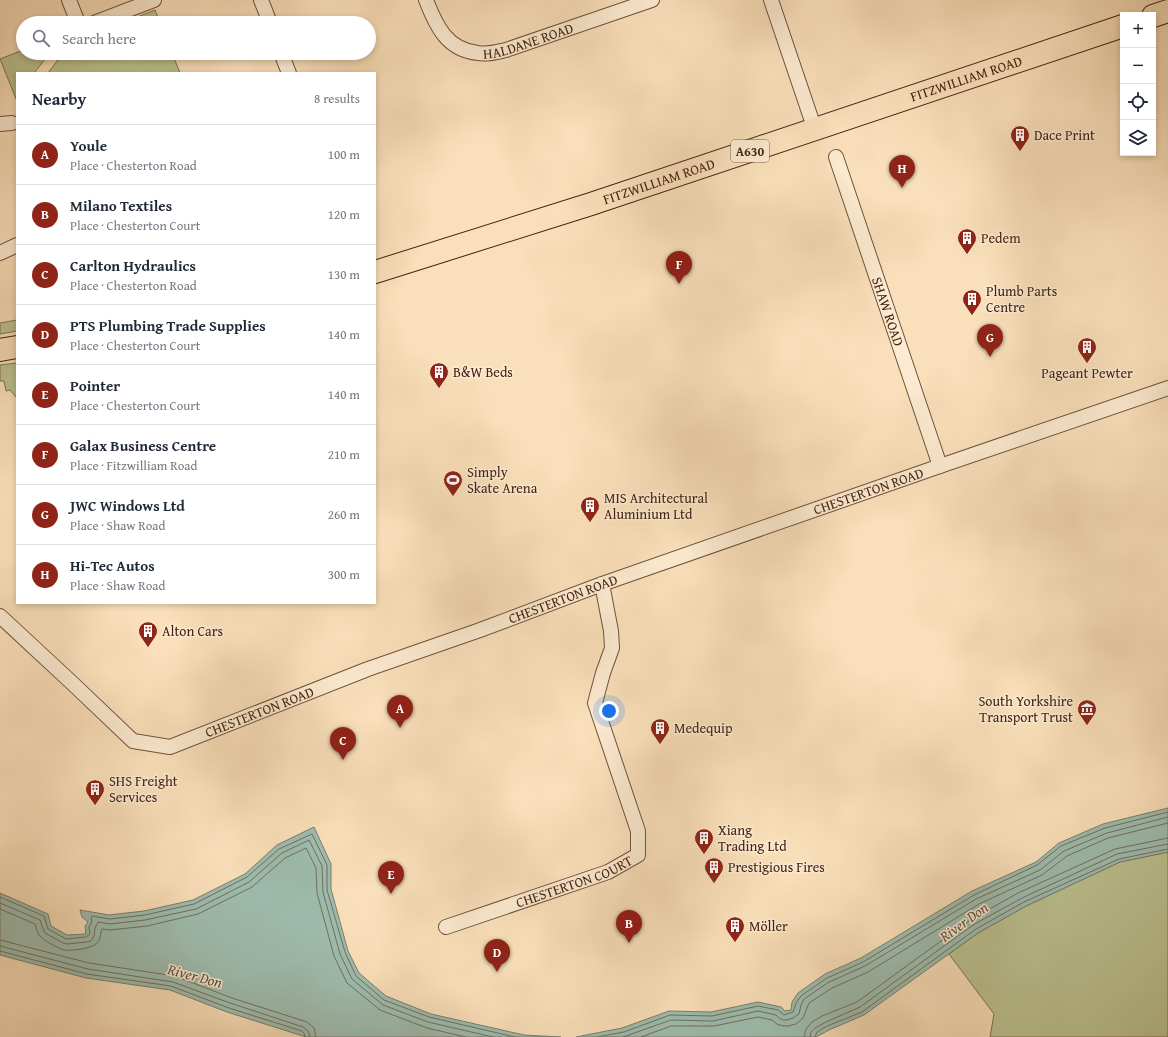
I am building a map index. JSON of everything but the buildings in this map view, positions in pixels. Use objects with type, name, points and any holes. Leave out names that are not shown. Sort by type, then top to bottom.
[{"type":"main road","points":[[1156,15],[1168,11]]},
{"type":"main road","name":"FITZWILLIAM ROAD","points":[[376,272],[591,204],[1120,27]]},
{"type":"main road","points":[[0,350],[16,347]]},
{"type":"street","points":[[69,0],[75,16]]},
{"type":"street","points":[[112,16],[154,0]]},
{"type":"street","points":[[261,0],[267,16]]},
{"type":"street","name":"HALDANE ROAD","points":[[426,0],[439,29],[447,38],[457,46],[467,51],[479,54],[506,50],[652,0]]},
{"type":"street","points":[[771,0],[815,130]]},
{"type":"street","points":[[284,60],[289,72]]},
{"type":"street","name":"SHAW ROAD","points":[[836,157],[940,466]]},
{"type":"street","points":[[0,254],[16,246]]},
{"type":"street","name":"CHESTERTON ROAD","points":[[0,616],[133,741],[170,747],[368,669],[480,630],[602,584],[1168,388]]},
{"type":"street","name":"CHESTERTON COURT","points":[[446,927],[608,872],[638,855],[638,831],[595,703],[612,648],[611,631],[602,584]]},
{"type":"green space","points":[[155,10],[157,16],[140,16]]},
{"type":"green space","points":[[16,53],[16,60],[44,60],[35,72],[16,72],[16,99],[0,59]]},
{"type":"green space","points":[[175,60],[180,72],[49,72],[57,61]]},
{"type":"green space","points":[[16,320],[16,331],[0,334],[0,323]]},
{"type":"green space","points":[[16,363],[16,397],[10,390],[6,391],[4,381],[0,381],[0,365]]},
{"type":"green space","points":[[1168,852],[1168,1037],[990,1037],[994,1014],[949,954],[978,933],[1026,906],[1120,862]]},
{"type":"water","name":"River Don","points":[[1168,808],[1168,852],[1120,862],[1026,906],[978,933],[864,1015],[816,1037],[576,1037],[622,1028],[669,1011],[711,1012],[758,1002],[781,1007],[785,1011],[791,1010],[792,1002],[798,993],[825,974],[861,958],[972,891],[1036,862],[1059,843],[1103,824]]},
{"type":"water","name":"River Don","points":[[314,827],[331,864],[331,889],[348,951],[359,973],[386,996],[431,1014],[524,1035],[561,1037],[306,1037],[227,1012],[170,990],[86,978],[0,955],[0,893],[48,914],[51,926],[67,935],[86,934],[85,926],[88,922],[82,917],[80,910],[109,915],[144,911],[193,900],[245,874],[277,845]]},
{"type":"place","name":"Dace Print","points":[[1020,152]]},
{"type":"place","name":"Hi-Tec Autos","points":[[902,188]]},
{"type":"place","name":"Pedem","points":[[967,255]]},
{"type":"place","name":"Galax Business Centre","points":[[679,284]]},
{"type":"place","name":"Plumb Parts Centre","points":[[972,316]]},
{"type":"place","name":"JWC Windows Ltd","points":[[990,357]]},
{"type":"place","name":"Pageant Pewter","points":[[1087,364]]},
{"type":"place","name":"B&W Beds","points":[[439,389]]},
{"type":"place","name":"Simply Skate Arena","points":[[453,497]]},
{"type":"place","name":"MIS Architectural Aluminium Ltd","points":[[590,523]]},
{"type":"place","name":"Alton Cars","points":[[148,648]]},
{"type":"place","name":"South Yorkshire Transport Trust","points":[[1087,726]]},
{"type":"place","name":"Youle","points":[[400,728]]},
{"type":"place","name":"Medequip","points":[[660,745]]},
{"type":"place","name":"Carlton Hydraulics","points":[[343,760]]},
{"type":"place","name":"SHS Freight Services","points":[[95,806]]},
{"type":"place","name":"Xiang Trading Ltd","points":[[704,855]]},
{"type":"place","name":"Prestigious Fires","points":[[714,884]]},
{"type":"place","name":"Pointer","points":[[391,894]]},
{"type":"place","name":"Milano Textiles","points":[[629,943]]},
{"type":"place","name":"Möller","points":[[735,943]]},
{"type":"place","name":"PTS Plumbing Trade Supplies","points":[[497,972]]}]
